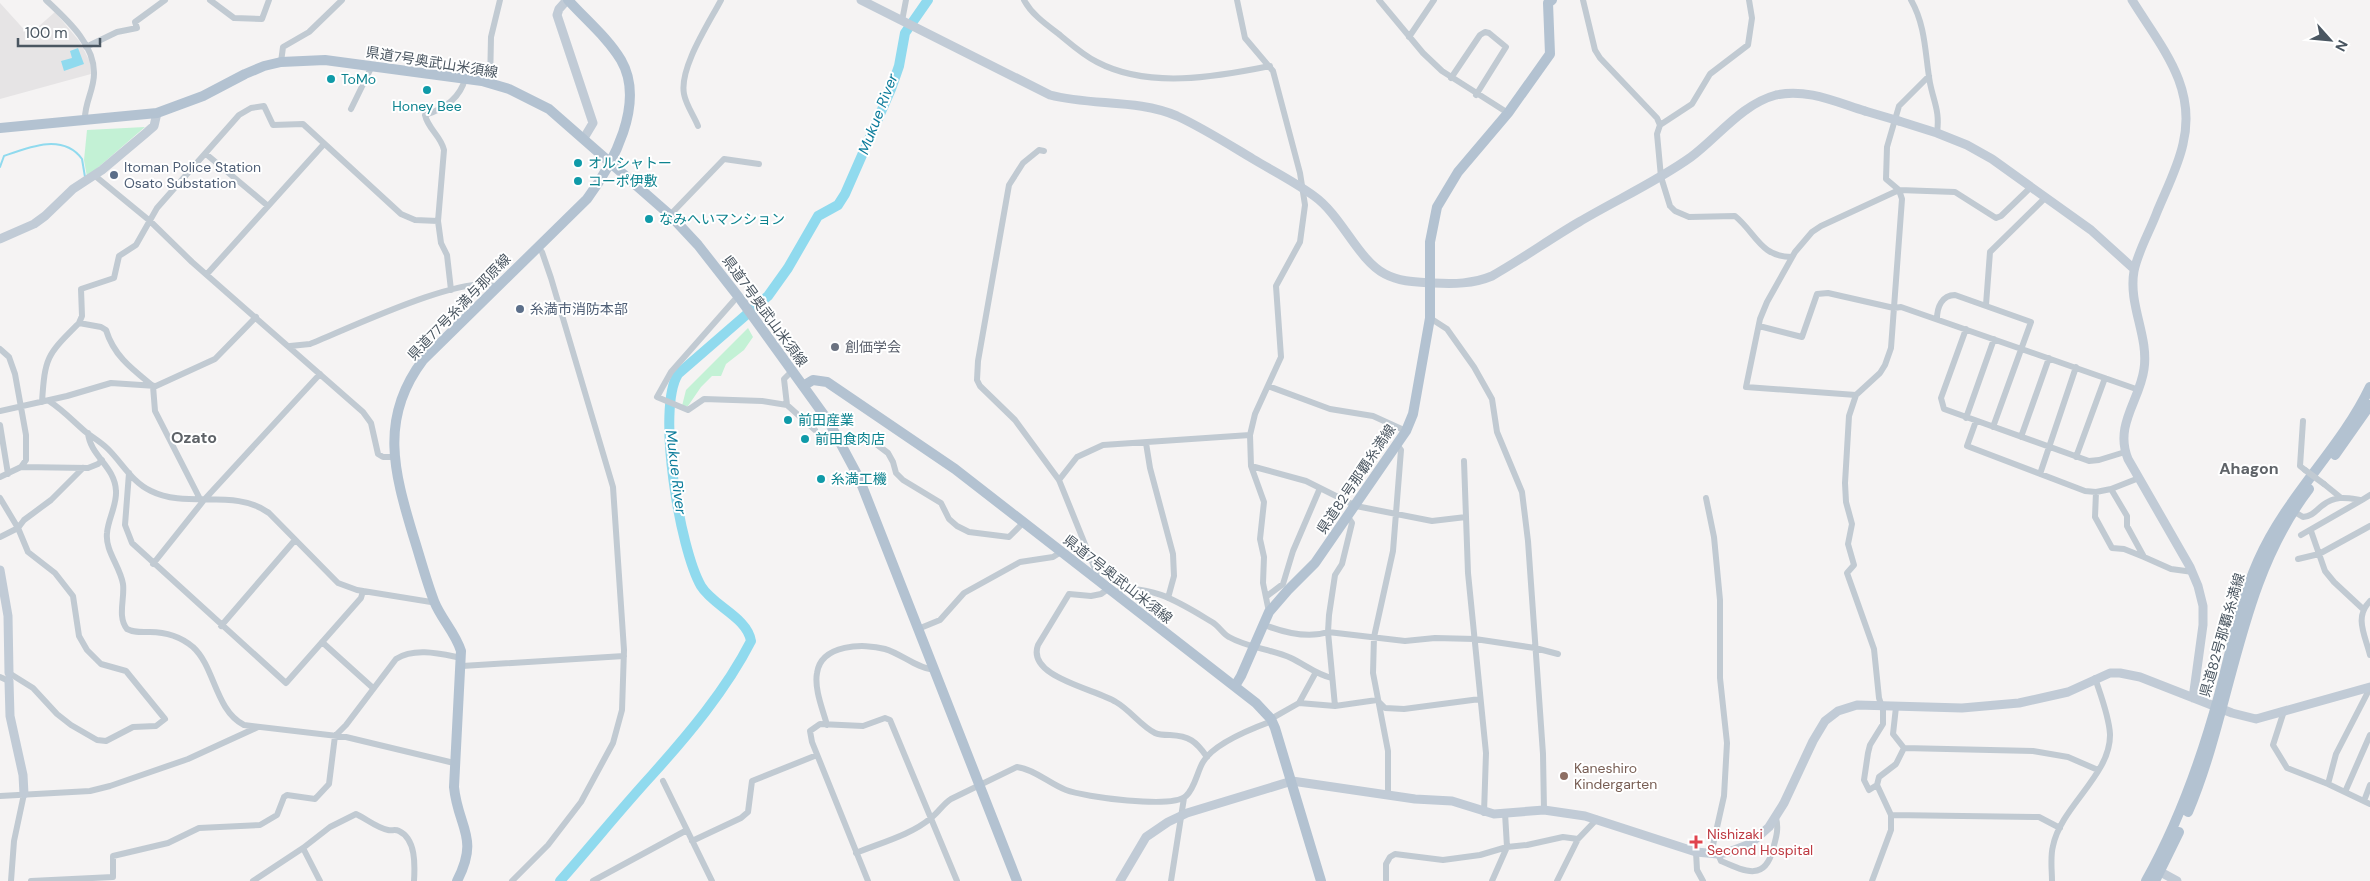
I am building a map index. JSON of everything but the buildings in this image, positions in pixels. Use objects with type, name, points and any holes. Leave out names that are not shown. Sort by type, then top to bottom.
[{"type":"main road","name":"県道77号糸満与那原線","points":[[457,881],[464,867],[468,848],[467,836],[454,796],[454,763],[462,662],[457,638],[434,601],[399,488],[394,457],[398,412],[404,392],[416,370],[434,348],[587,198],[609,161],[622,134],[629,115],[629,81],[621,60],[608,41],[568,0]]},
{"type":"main road","name":"県道82号那覇糸満線","points":[[1235,686],[1241,676],[1262,624],[1285,587],[1315,563],[1398,446],[1406,431],[1413,414],[1430,318],[1431,230],[1437,207],[1458,172],[1508,113],[1550,54],[1547,11],[1548,3],[1552,0]]},
{"type":"main road","name":"県道7号奥武山米須線","points":[[0,128],[157,113],[203,96],[245,74],[281,62],[325,60],[465,79],[509,88],[539,103],[584,138],[670,215],[698,245],[803,386],[842,444],[859,478],[1017,881]]},
{"type":"main road","name":"県道7号奥武山米須線","points":[[803,386],[813,380],[827,382],[955,469],[1256,703],[1271,720],[1292,781],[1321,881]]},
{"type":"main road","name":"県道82号那覇糸満線","points":[[2219,708],[2245,596],[2265,546],[2282,514],[2334,445],[2370,387]]},
{"type":"main road","name":"県道82号那覇糸満線","points":[[2146,881],[2156,874],[2190,790],[2219,708],[2257,583],[2271,549],[2293,511],[2370,405]]},
{"type":"street","points":[[46,0],[72,26],[86,47],[93,64],[94,75],[84,112],[85,120]]},
{"type":"street","points":[[86,47],[117,32],[137,28],[136,22],[166,0]]},
{"type":"street","points":[[210,0],[234,18],[262,20],[269,0]]},
{"type":"street","points":[[281,62],[283,47],[309,32],[342,0]]},
{"type":"street","points":[[490,84],[491,37],[500,0]]},
{"type":"street","points":[[568,0],[558,9],[557,16],[593,123],[584,138]]},
{"type":"street","points":[[698,126],[684,95],[684,81],[700,40],[721,0]]},
{"type":"street","points":[[861,0],[1050,95],[1084,102],[1141,106],[1175,115],[1194,124],[1303,188],[1334,214],[1374,266],[1384,274],[1398,279],[1458,284],[1480,281],[1492,276],[1578,222],[1660,177],[1692,156],[1749,108],[1764,99],[1790,93],[1804,94],[1936,132],[1967,145],[1992,159],[2046,197],[2090,230],[2134,269]]},
{"type":"street","points":[[902,21],[906,0]]},
{"type":"street","points":[[1024,0],[1033,12],[1084,54],[1116,70],[1147,76],[1203,77],[1270,66]]},
{"type":"street","points":[[1236,0],[1245,38],[1270,66],[1276,80],[1303,188],[1305,205],[1300,242],[1276,286],[1282,349],[1281,357],[1255,414],[1250,435],[1250,466],[1264,502],[1260,539],[1264,557],[1263,583],[1269,612]]},
{"type":"street","points":[[1379,0],[1409,37],[1436,65],[1476,95],[1508,113]]},
{"type":"street","points":[[1409,37],[1434,0]]},
{"type":"street","points":[[1583,0],[1595,50],[1600,58],[1656,118],[1660,125]]},
{"type":"street","points":[[1749,0],[1752,18],[1748,45],[1710,74],[1692,104],[1660,125],[1657,134],[1660,177],[1670,206],[1675,211],[1689,218],[1735,216],[1764,249],[1782,257],[1792,257]]},
{"type":"street","points":[[1911,0],[1923,30],[1929,76],[1939,116],[1936,132]]},
{"type":"street","points":[[2132,0],[2177,74],[2183,88],[2187,119],[2182,147],[2134,269],[2134,300],[2145,355],[2139,390],[2124,427],[2125,452],[2192,572],[2202,606],[2202,625],[2194,698]]},
{"type":"street","points":[[1451,78],[1480,35],[1484,32],[1489,33],[1506,47],[1476,95]]},
{"type":"street","points":[[351,110],[372,66]]},
{"type":"street","points":[[1877,785],[1869,790],[1864,780],[1870,745],[1883,724],[1883,710],[1874,649],[1847,573],[1854,565],[1848,544],[1852,524],[1846,502],[1846,447],[1849,416],[1856,395],[1880,372],[1888,358],[1894,308],[1902,199],[1899,190],[1886,179],[1887,147],[1899,106],[1929,76]]},
{"type":"street","points":[[451,290],[447,255],[442,243],[438,221],[444,150],[442,141],[430,128],[425,115],[435,112],[454,99],[461,91],[465,79]]},
{"type":"street","points":[[45,401],[45,367],[52,350],[79,323],[82,316],[81,288],[114,278],[119,256],[136,245],[157,208],[242,112],[260,106],[266,109],[273,125],[303,124],[402,214],[415,220],[438,221]]},
{"type":"street","points":[[0,239],[34,224],[73,189],[94,175],[154,126],[157,113]]},
{"type":"street","points":[[207,274],[324,144]]},
{"type":"street","points":[[1044,151],[1039,150],[1023,163],[1009,185],[978,361],[977,380],[980,386],[1015,420],[1058,480],[1097,574],[1094,578]]},
{"type":"street","points":[[206,154],[268,206]]},
{"type":"street","points":[[670,215],[724,159],[759,164]]},
{"type":"street","points":[[94,175],[150,221],[368,417],[378,454],[394,457]]},
{"type":"street","points":[[1856,395],[1746,387],[1759,326],[1767,302],[1792,257],[1812,232],[1820,226],[1899,190],[1955,192],[1996,218],[2001,216],[2031,187]]},
{"type":"street","points":[[1986,305],[1990,252],[2046,197]]},
{"type":"street","points":[[512,881],[563,827],[581,802],[613,743],[620,722],[624,656],[613,487],[551,278],[542,252],[538,247]]},
{"type":"street","points":[[290,346],[310,344],[410,304],[451,290],[480,284],[496,287]]},
{"type":"street","points":[[1759,326],[1802,337],[1817,294],[1821,292],[1894,308],[1902,307],[2139,390]]},
{"type":"street","points":[[1937,319],[1937,312],[1943,298],[1948,295],[1955,295],[2031,322],[1993,427]]},
{"type":"street","points":[[739,298],[671,372],[657,397],[688,410],[704,399],[762,401],[787,405],[815,430]]},
{"type":"street","points":[[0,411],[111,383],[153,386],[215,359],[256,317]]},
{"type":"street","points":[[1430,318],[1447,329],[1474,367],[1492,400],[1497,432],[1522,492],[1528,541],[1534,648],[1543,754],[1544,810]]},
{"type":"street","points":[[79,323],[101,327],[106,330],[111,345],[130,367],[153,386],[155,411],[202,500]]},
{"type":"street","points":[[1966,329],[1941,398],[1942,406],[1946,411],[2089,461],[2125,452]]},
{"type":"street","points":[[1966,418],[1994,339]]},
{"type":"street","points":[[0,349],[9,357],[15,374],[27,448],[26,460],[21,467],[0,477]]},
{"type":"street","points":[[2021,437],[2049,358]]},
{"type":"street","points":[[2040,474],[2076,367]]},
{"type":"street","points":[[787,405],[784,379],[792,371]]},
{"type":"street","points":[[153,564],[202,500],[320,374]]},
{"type":"street","points":[[2076,457],[2105,378]]},
{"type":"street","points":[[1268,386],[1330,408],[1373,416],[1406,431]]},
{"type":"street","points":[[45,401],[106,447],[130,472],[132,479],[155,493],[255,505],[269,513],[338,583],[363,591],[434,601]]},
{"type":"street","points":[[1976,421],[1967,446],[2074,488],[2096,492],[2111,489],[2139,478]]},
{"type":"street","points":[[2303,421],[2300,466],[2340,497],[2362,500]]},
{"type":"street","points":[[0,425],[8,474]]},
{"type":"street","points":[[88,433],[91,447],[112,476],[116,491],[106,532],[107,542],[122,582],[125,627],[136,632],[168,633],[190,645],[200,656],[231,715],[244,725],[335,736],[454,763]]},
{"type":"street","points":[[1058,480],[1077,457],[1090,449],[1103,445],[1250,435]]},
{"type":"street","points":[[842,444],[858,436],[867,437],[888,453],[894,462],[896,473],[903,480],[941,503],[949,519],[968,532],[1009,537],[1024,522]]},
{"type":"street","points":[[1146,443],[1150,468],[1172,554],[1174,576],[1168,598]]},
{"type":"street","points":[[1388,795],[1388,751],[1373,673],[1374,637],[1393,551],[1401,450],[1398,446]]},
{"type":"street","points":[[21,467],[88,468],[102,460]]},
{"type":"street","points":[[1464,460],[1468,573],[1486,754],[1484,813]]},
{"type":"street","points":[[1250,466],[1306,481],[1356,506],[1395,512],[1432,521],[1466,517]]},
{"type":"street","points":[[0,537],[18,528],[24,520],[51,500],[83,468]]},
{"type":"street","points":[[130,472],[125,509],[127,535],[132,543],[221,626],[286,683],[361,598],[363,591]]},
{"type":"street","points":[[1267,596],[1285,587],[1292,551],[1320,488]]},
{"type":"street","points":[[2111,489],[2127,516],[2127,526],[2144,557]]},
{"type":"street","points":[[2096,492],[2095,517],[2112,548],[2124,549],[2171,569],[2192,572]]},
{"type":"street","points":[[2301,535],[2311,531],[2370,495]]},
{"type":"street","points":[[2293,511],[2303,517],[2310,516],[2323,505],[2340,497]]},
{"type":"street","points":[[0,498],[18,528],[28,552],[55,573],[73,596],[79,636],[87,650],[101,664],[126,671],[165,719],[156,726],[132,727],[106,741],[97,740],[71,725],[57,714],[33,688],[6,677]]},
{"type":"street","points":[[1706,498],[1714,537],[1720,600],[1720,678],[1727,743],[1724,796],[1715,854],[1720,861],[1748,873],[1756,875],[1762,872],[1771,861],[1778,826],[1776,818]]},
{"type":"street","points":[[1335,706],[1328,632],[1335,575],[1342,564],[1352,523],[1348,518]]},
{"type":"street","points":[[2298,559],[2319,554],[2370,526]]},
{"type":"street","points":[[2311,531],[2326,571],[2334,582],[2363,608]]},
{"type":"street","points":[[221,626],[295,540]]},
{"type":"street","points":[[918,629],[940,620],[964,593],[1020,562],[1053,556],[1061,552]]},
{"type":"street","points":[[0,570],[8,616],[6,677],[10,716],[23,775],[24,794],[14,841],[11,881]]},
{"type":"street","points":[[1207,757],[1194,740],[1184,736],[1156,734],[1115,701],[1095,690],[1069,683],[1052,675],[1038,661],[1035,652],[1038,645],[1069,594],[1091,596],[1111,591],[1140,590],[1168,598],[1214,623],[1227,636],[1290,658],[1332,678]]},
{"type":"street","points":[[2370,601],[2363,608],[2360,616],[2370,655]]},
{"type":"street","points":[[1262,624],[1284,632],[1322,634],[1328,632],[1405,641],[1435,638],[1475,639],[1534,648],[1558,654]]},
{"type":"street","points":[[322,642],[373,688]]},
{"type":"street","points":[[827,725],[818,690],[817,672],[822,661],[835,650],[845,646],[872,646],[886,649],[924,669],[934,670]]},
{"type":"street","points":[[31,881],[113,877],[113,856],[160,846],[199,828],[260,825],[269,822],[280,811],[284,797],[315,799],[329,784],[335,736],[346,725],[389,666],[406,654],[417,652],[462,662],[624,656]]},
{"type":"street","points":[[1172,881],[1184,798],[1192,788],[1207,757],[1232,739],[1298,704],[1316,672]]},
{"type":"street","points":[[1120,881],[1146,837],[1156,828],[1180,816],[1292,781],[1452,802],[1484,813],[1544,810],[1597,819],[1696,852],[1715,854],[1740,849],[1750,844],[1769,828],[1776,818],[1825,721],[1847,707],[1962,708],[2019,702],[2068,692],[2095,678],[2110,673],[2130,674],[2219,708],[2256,719],[2370,687]]},
{"type":"street","points":[[2052,881],[2052,846],[2075,802],[2098,770],[2107,753],[2110,735],[2107,717],[2095,678]]},
{"type":"street","points":[[2328,784],[2336,754],[2370,687]]},
{"type":"street","points":[[1377,700],[1385,708],[1404,709],[1480,699]]},
{"type":"street","points":[[1298,704],[1335,706],[1377,700]]},
{"type":"street","points":[[1896,706],[1893,734],[1904,748]]},
{"type":"street","points":[[2284,711],[2273,745],[2287,768],[2328,784],[2367,803],[2370,785]]},
{"type":"street","points":[[868,881],[817,756],[810,731],[820,724],[863,726],[885,718],[890,720],[957,881]]},
{"type":"street","points":[[0,796],[90,791],[110,786],[188,759],[258,727]]},
{"type":"street","points":[[2345,792],[2370,735]]},
{"type":"street","points":[[1904,748],[2033,751],[2068,757],[2098,770]]},
{"type":"street","points":[[1872,881],[1892,830],[1891,815],[1877,785],[1879,778],[1896,764],[1904,748]]},
{"type":"street","points":[[692,841],[741,818],[748,812],[752,781],[817,756]]},
{"type":"street","points":[[856,852],[909,831],[931,818],[944,804],[1017,767],[1066,790],[1084,795],[1150,802],[1172,801],[1184,798]]},
{"type":"street","points":[[664,781],[712,881]]},
{"type":"street","points":[[1492,881],[1507,846],[1505,813]]},
{"type":"street","points":[[254,881],[330,827],[356,814],[388,830],[397,829],[406,835],[412,847],[414,857],[414,881]]},
{"type":"street","points":[[1891,815],[2039,818],[2060,828]]},
{"type":"street","points":[[1557,881],[1578,839],[1597,819]]},
{"type":"street","points":[[593,881],[686,830]]},
{"type":"street","points":[[1386,881],[1386,864],[1390,857],[1396,854],[1443,860],[1480,855],[1507,846],[1527,845],[1563,837],[1578,839]]},
{"type":"street","points":[[303,848],[320,881]]},
{"type":"street","points":[[1696,852],[1698,870],[1703,881]]},
{"type":"street","points":[[2156,874],[2177,881]]},
{"type":"shaded area","points":[[0,3],[29,35],[55,12],[80,42],[90,62],[91,74],[0,99]]},
{"type":"green space","points":[[145,127],[87,177],[84,160],[87,130]]},
{"type":"green space","points":[[748,328],[753,337],[744,350],[726,364],[721,376],[712,376],[701,387],[688,406],[682,406],[686,390]]},
{"type":"water","points":[[78,48],[84,64],[64,71],[61,61],[72,58],[70,51]]},
{"type":"waterway","name":"Mukue River","points":[[560,881],[693,728],[730,677],[751,641],[748,633],[737,618],[713,600],[701,586],[685,543],[673,480],[670,447],[669,417],[672,392],[678,374],[768,296],[788,268],[818,216],[838,205],[845,194],[891,89],[899,66],[905,33],[928,0]]},
{"type":"waterway","points":[[0,167],[4,156],[35,146],[56,144],[74,151],[82,159],[85,177]]},
{"type":"place","name":"ToMo","points":[[331,79]]},
{"type":"place","name":"Honey Bee","points":[[427,90]]},
{"type":"place","name":"オルシャトー","points":[[578,163]]},
{"type":"place","name":"Itoman Police Station Osato Substation","points":[[114,175]]},
{"type":"place","name":"コーポ伊敷","points":[[578,181]]},
{"type":"place","name":"なみへいマンション","points":[[649,219]]},
{"type":"place","name":"糸満市消防本部","points":[[520,309]]},
{"type":"place","name":"創価学会","points":[[835,347]]},
{"type":"place","name":"前田産業","points":[[788,420]]},
{"type":"place","name":"前田食肉店","points":[[805,439]]},
{"type":"place","name":"糸満工機","points":[[821,479]]},
{"type":"place","name":"Kaneshiro Kindergarten","points":[[1564,776]]},
{"type":"place","name":"Nishizaki Second Hospital","points":[[1696,842]]},
{"type":"district","name":"Ozato","points":[[194,437]]},
{"type":"district","name":"Ahagon","points":[[2249,468]]}]
